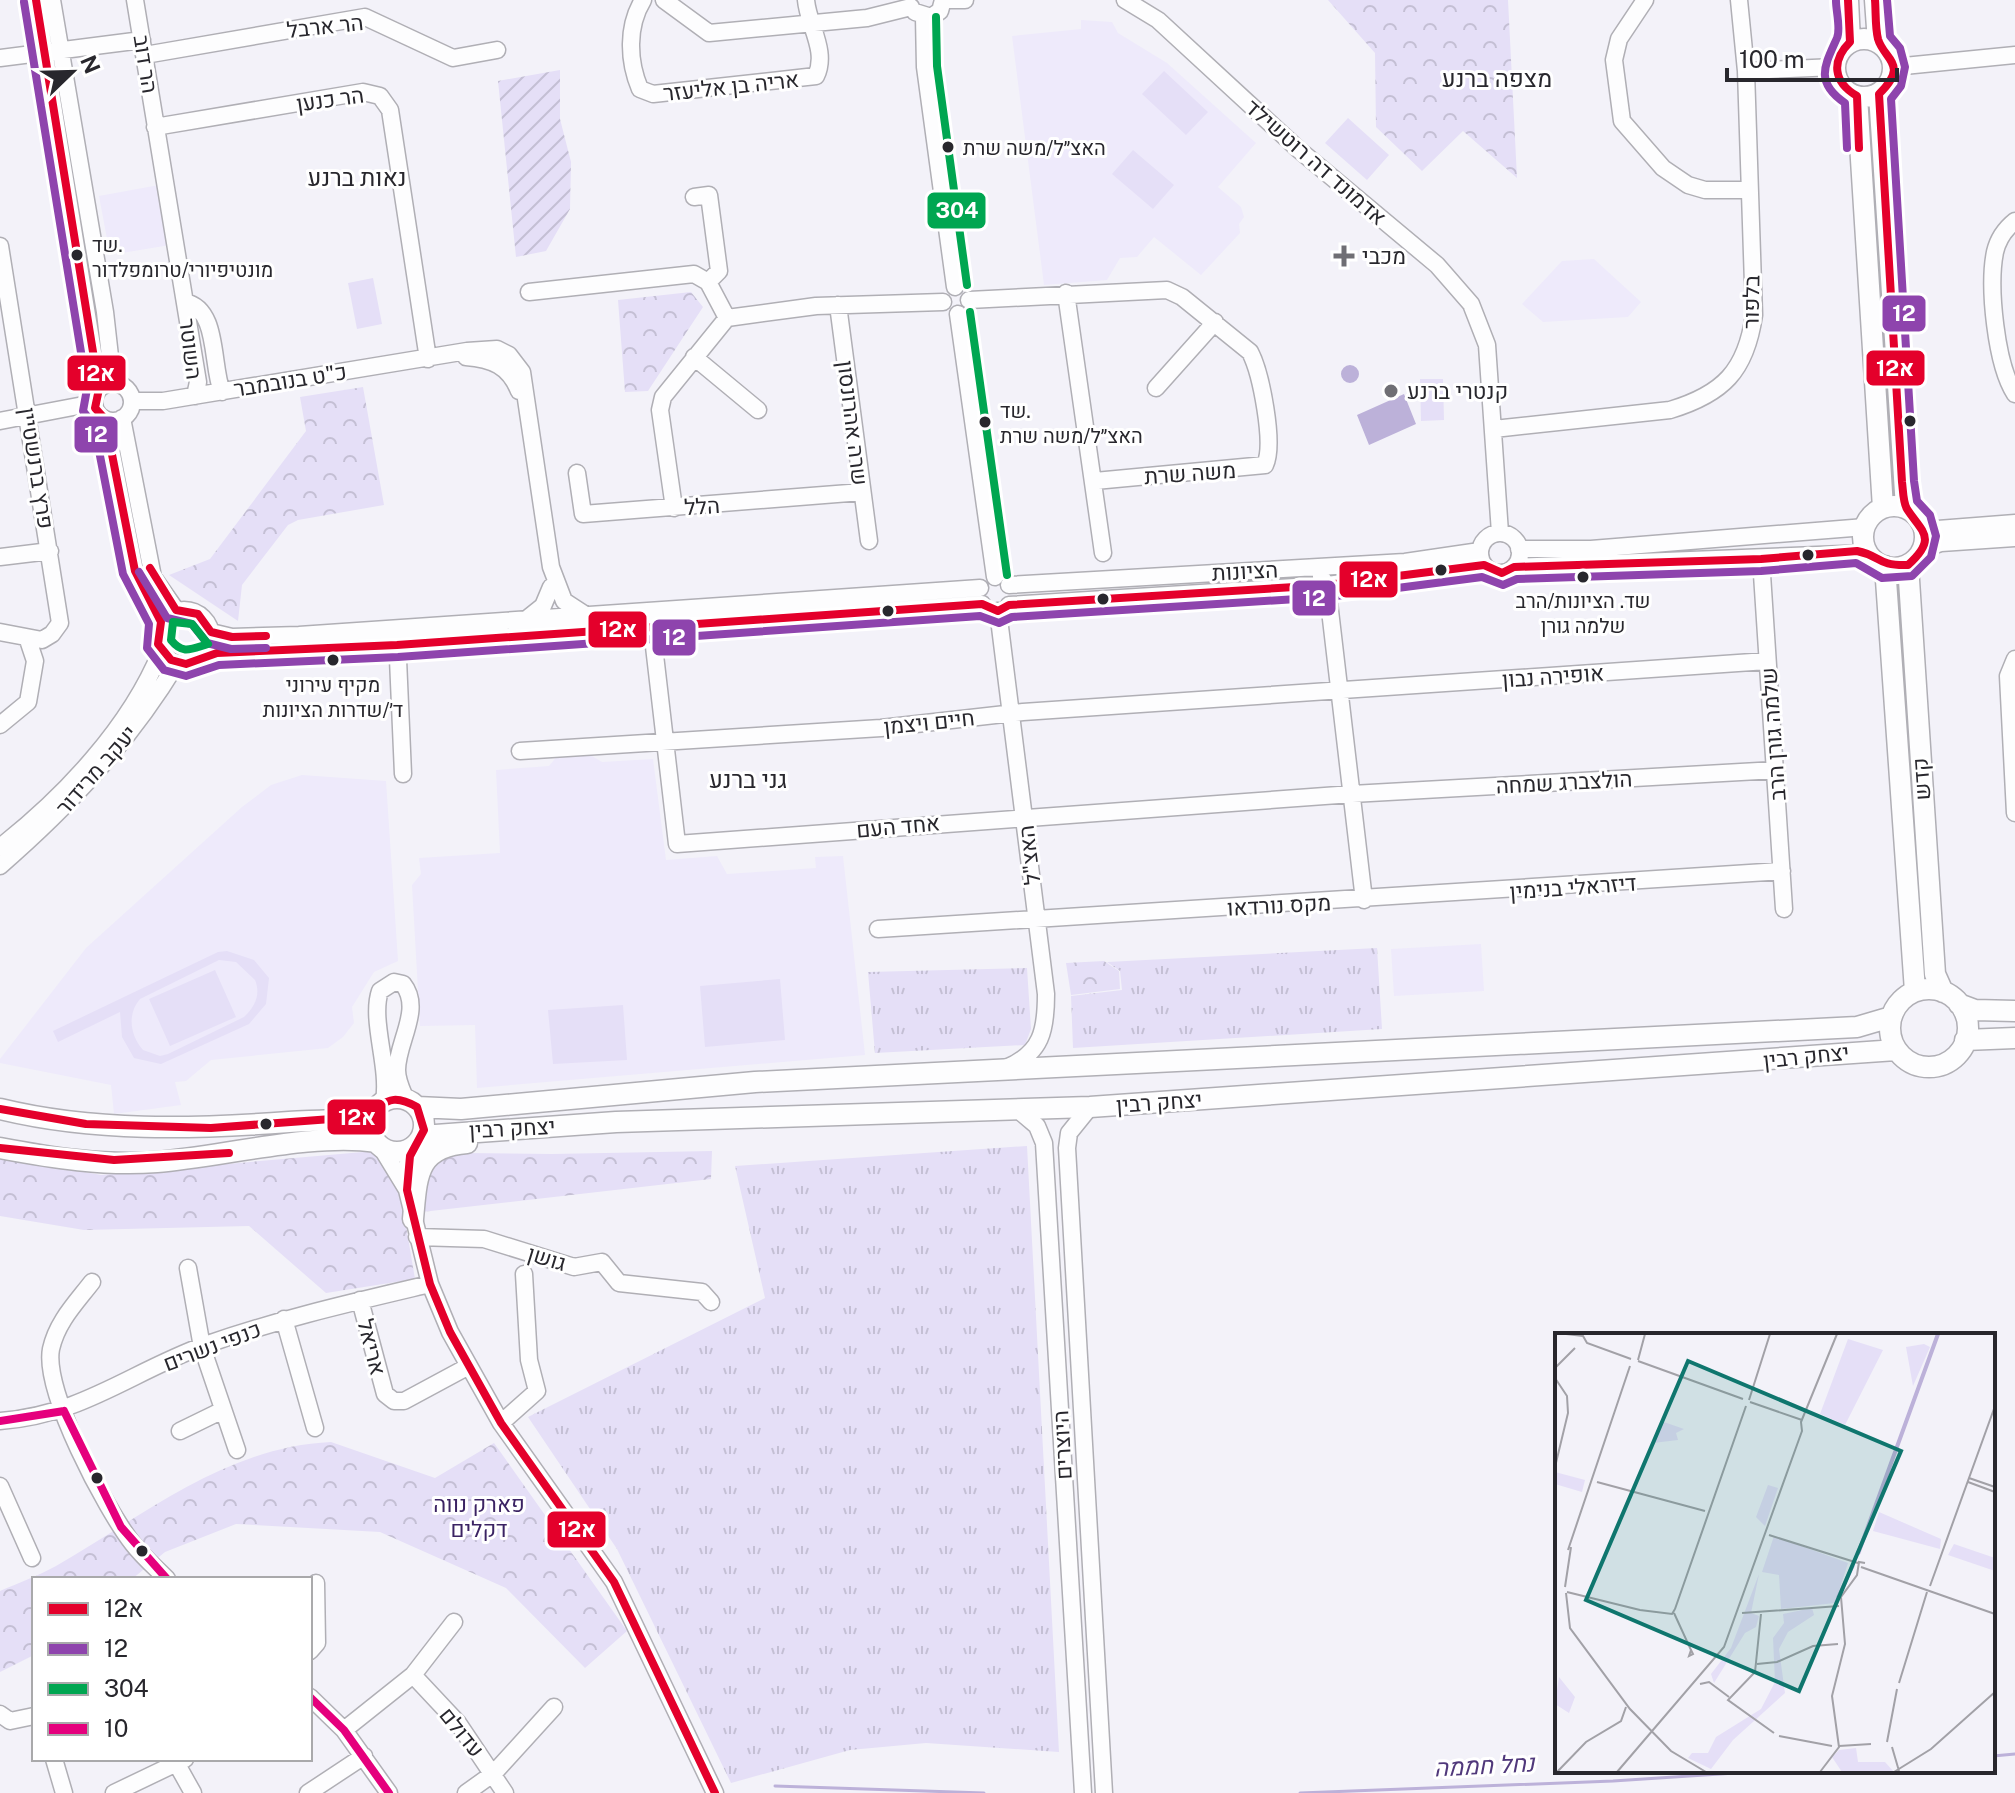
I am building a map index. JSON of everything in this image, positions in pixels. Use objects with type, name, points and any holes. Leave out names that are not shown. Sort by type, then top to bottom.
[{"type":"main road","points":[[1848,0],[1850,42]]},
{"type":"main road","points":[[1875,0],[1878,42]]},
{"type":"main road","points":[[1869,38],[1878,42],[1890,52],[1894,67],[1890,83],[1879,94],[1857,96],[1841,85],[1835,67],[1842,48],[1850,42],[1869,38]]},
{"type":"main road","points":[[1879,94],[1906,508]]},
{"type":"main road","points":[[1857,96],[1883,508]]},
{"type":"main road","points":[[1883,508],[1906,508],[1915,513],[1924,540],[1908,565],[1885,566],[1868,553],[1865,527],[1871,517],[1883,508]]},
{"type":"main road","name":"קדש","points":[[1908,565],[1935,974],[1951,998]]},
{"type":"main road","name":"קדש","points":[[1885,566],[1917,974],[1915,991]]},
{"type":"main road","points":[[1951,998],[1965,1015],[1965,1040],[1950,1062],[1928,1068],[1906,1061],[1896,1050],[1889,1030],[1891,1017],[1905,997],[1915,991],[1951,998],[1975,1010],[2015,1011]]},
{"type":"main road","name":"יצחק רבין","points":[[412,1104],[461,1109],[665,1088],[1857,1027],[1891,1017]]},
{"type":"main road","points":[[1965,1040],[2015,1038]]},
{"type":"main road","name":"יצחק רבין","points":[[419,1141],[547,1127],[1090,1107],[1896,1050]]},
{"type":"main road","points":[[0,1109],[86,1124],[211,1128],[348,1118],[379,1106],[412,1104],[424,1124],[419,1141],[402,1152],[378,1145],[329,1142],[119,1163],[76,1162],[0,1148]]},
{"type":"main road","points":[[378,1145],[370,1123],[379,1106]]},
{"type":"main road","points":[[415,1228],[420,1170],[434,1151],[447,1145],[509,1138],[547,1127]]},
{"type":"street","points":[[36,0],[52,51]]},
{"type":"street","points":[[52,0],[52,51],[102,392],[113,419],[153,577],[176,610]]},
{"type":"street","name":"הר דוב","points":[[135,0],[155,127]]},
{"type":"street","name":"אריה בן אליעזר","points":[[643,0],[632,18],[634,75],[640,89],[653,94],[816,76],[819,69],[818,37],[806,0]]},
{"type":"street","points":[[664,0],[709,33],[812,25],[915,8],[936,14],[943,0],[965,0]]},
{"type":"street","name":"אדמונד דה רוטשילד","points":[[1125,0],[1158,20],[1298,149],[1455,283],[1482,323],[1487,345],[1500,533]]},
{"type":"street","points":[[1645,0],[1619,39],[1614,60],[1622,121],[1663,168],[1688,185],[1705,190],[1747,190]]},
{"type":"street","name":"בלפור","points":[[1494,429],[1670,410],[1698,402],[1737,371],[1750,342],[1754,315],[1747,190],[1746,71],[1739,0]]},
{"type":"street","points":[[915,8],[955,287]]},
{"type":"street","name":"הר ארבל","points":[[0,58],[52,51],[144,47],[365,17],[453,58],[497,50]]},
{"type":"street","points":[[1894,67],[2015,55]]},
{"type":"street","points":[[1746,71],[1835,67]]},
{"type":"street","name":"הר כנען","points":[[155,127],[363,92],[380,96],[390,110],[428,359]]},
{"type":"street","name":"השוטר","points":[[155,127],[198,382],[195,396]]},
{"type":"street","points":[[694,197],[709,195],[719,271],[708,282]]},
{"type":"street","points":[[2015,221],[1998,242],[1994,277],[2000,356],[2006,380],[2015,394]]},
{"type":"street","name":"פרץ ברנשטיין","points":[[0,246],[60,623],[52,634],[42,640],[28,640]]},
{"type":"street","points":[[529,292],[694,274],[708,282],[727,318]]},
{"type":"street","points":[[955,287],[965,291],[969,300],[967,308],[958,314]]},
{"type":"street","points":[[955,287],[946,292],[943,302],[948,311],[958,314]]},
{"type":"street","name":"משה שרת","points":[[969,300],[1167,290],[1182,297],[1250,352],[1257,365],[1270,455],[1265,465],[1095,481]]},
{"type":"street","points":[[1066,293],[1103,553]]},
{"type":"street","name":"השוטר","points":[[185,302],[197,305],[206,316],[216,377],[222,392]]},
{"type":"street","points":[[674,508],[660,410],[669,386],[727,318],[838,305],[943,302]]},
{"type":"street","name":"שרה אהרונסון","points":[[838,305],[869,541]]},
{"type":"street","points":[[958,314],[1002,581],[986,580],[981,596]]},
{"type":"street","points":[[1156,388],[1215,322]]},
{"type":"street","name":"כ\"ט בנובמבר","points":[[132,401],[195,396],[448,356],[477,358],[502,365],[513,376],[527,408],[551,567],[553,601],[563,616]]},
{"type":"street","points":[[694,357],[758,410]]},
{"type":"street","points":[[0,421],[28,416],[124,386],[132,401],[113,419]]},
{"type":"street","points":[[113,419],[135,571],[161,622]]},
{"type":"street","name":"הלל","points":[[577,473],[583,514],[862,492]]},
{"type":"street","points":[[1924,540],[2015,523]]},
{"type":"street","points":[[1519,549],[1591,549],[1865,527]]},
{"type":"street","points":[[1514,567],[1519,549],[1512,538],[1500,533],[1484,540],[1482,558],[1497,573],[1514,567],[1868,553]]},
{"type":"street","points":[[1924,540],[1941,543],[2015,538]]},
{"type":"street","points":[[0,557],[50,551]]},
{"type":"street","name":"הציונות","points":[[1002,581],[1482,558]]},
{"type":"street","name":"הציונות","points":[[1003,608],[1327,585],[1482,558]]},
{"type":"street","name":"שלמה גורן הרב","points":[[1761,559],[1784,909]]},
{"type":"street","points":[[1297,567],[1319,576],[1327,585],[1346,574],[1405,562]]},
{"type":"street","name":"כ\"ט בנובמבר","points":[[551,567],[564,601],[587,623]]},
{"type":"street","name":"האצ\"ל","points":[[993,1071],[1028,1056],[1042,1038],[1046,994],[1012,713],[1003,608],[1012,595],[1002,581]]},
{"type":"street","name":"מקס נורדאו","points":[[878,929],[1364,900],[1327,585]]},
{"type":"street","points":[[528,618],[547,601],[551,587]]},
{"type":"street","points":[[203,657],[211,641],[211,632],[202,616],[194,611],[176,610],[161,622],[157,636],[161,651],[177,663],[195,662],[203,657],[397,637],[981,596],[1003,608]]},
{"type":"street","points":[[211,632],[232,637],[397,637],[528,618],[563,616],[587,623]]},
{"type":"street","name":"אחד העם","points":[[650,620],[677,844],[1352,794]]},
{"type":"street","points":[[0,632],[28,640],[35,661],[28,702],[0,725]]},
{"type":"street","points":[[397,637],[403,774]]},
{"type":"street","name":"יעקב מרידור","points":[[0,847],[53,801],[104,742],[137,699],[161,651]]},
{"type":"street","points":[[2015,659],[2008,676],[2015,813]]},
{"type":"street","name":"אופירה נבון","points":[[1339,689],[1767,661]]},
{"type":"street","name":"יעקב מרידור","points":[[0,866],[75,799],[109,760],[177,663]]},
{"type":"street","name":"חיים ויצמן","points":[[520,751],[881,728],[1012,713],[1339,689]]},
{"type":"street","name":"הולצברג שמחה","points":[[1352,794],[1776,770]]},
{"type":"street","name":"דיזראלי בנימין","points":[[1364,900],[1782,871]]},
{"type":"street","points":[[379,1106],[385,1067],[379,1016],[380,991],[398,982],[409,996],[407,1024],[397,1071],[412,1104]]},
{"type":"street","points":[[379,1016],[407,1024]]},
{"type":"street","name":"היוצרים","points":[[1090,1107],[1069,1133],[1096,1689],[1104,1793]]},
{"type":"street","name":"היוצרים","points":[[1017,1109],[1043,1136],[1083,1793]]},
{"type":"street","points":[[419,1141],[408,1163],[407,1190],[430,1284],[469,1366],[501,1423],[614,1582],[715,1793]]},
{"type":"street","points":[[378,1145],[407,1190]]},
{"type":"street","name":"גושן","points":[[415,1228],[484,1239],[574,1267],[602,1262],[619,1283],[702,1292],[711,1302]]},
{"type":"street","points":[[188,1268],[202,1347],[237,1450]]},
{"type":"street","name":"גושן","points":[[501,1423],[537,1391],[529,1360],[524,1274]]},
{"type":"street","points":[[92,1282],[57,1327],[50,1353],[53,1383],[121,1527],[165,1577]]},
{"type":"street","name":"כנפי נשרים","points":[[0,1421],[64,1411],[202,1347],[284,1319],[430,1284]]},
{"type":"street","name":"אריאל","points":[[360,1300],[385,1394],[394,1401],[404,1401],[469,1366]]},
{"type":"street","points":[[284,1319],[315,1428]]},
{"type":"street","points":[[180,1431],[223,1410]]},
{"type":"street","points":[[0,1486],[32,1558]]},
{"type":"street","points":[[312,1649],[317,1643],[316,1583]]},
{"type":"street","points":[[344,1730],[413,1675],[454,1622]]},
{"type":"street","name":"עדולם","points":[[413,1675],[458,1723],[505,1793]]},
{"type":"street","points":[[312,1699],[344,1730],[389,1793]]},
{"type":"street","points":[[466,1793],[494,1773],[554,1707]]},
{"type":"street","points":[[0,1714],[10,1721],[32,1716]]},
{"type":"street","points":[[308,1793],[364,1756]]},
{"type":"street","points":[[55,1761],[64,1793]]},
{"type":"street","points":[[114,1793],[179,1761],[193,1793]]},
{"type":"shaded area","points":[[1081,20],[1112,22],[1118,33],[1167,63],[1256,143],[1218,187],[1241,207],[1244,217],[1239,224],[1240,233],[1201,275],[1154,237],[1137,257],[1120,258],[1107,280],[1044,285],[1012,36],[1081,29]]},
{"type":"shaded area","points":[[159,185],[170,245],[110,255],[99,196]]},
{"type":"shaded area","points":[[1594,259],[1641,302],[1628,317],[1543,322],[1522,304],[1562,261]]},
{"type":"shaded area","points":[[1350,365],[1359,374],[1350,383],[1341,374]]},
{"type":"shaded area","points":[[1404,394],[1416,424],[1369,445],[1357,415]]},
{"type":"shaded area","points":[[587,753],[602,762],[653,759],[666,860],[717,856],[727,874],[816,868],[815,857],[843,856],[865,1055],[477,1088],[475,1025],[420,1026],[412,885],[421,874],[419,858],[500,853],[496,770],[549,766],[559,754]]},
{"type":"shaded area","points":[[302,775],[386,781],[398,961],[374,972],[352,1007],[354,1023],[343,1037],[328,1048],[211,1060],[186,1081],[175,1082],[181,1105],[114,1114],[111,1085],[0,1063],[86,948],[242,807],[271,785]]},
{"type":"shaded area","points":[[1481,944],[1484,991],[1394,996],[1391,949]]},
{"type":"green space","points":[[1328,0],[1508,0],[1517,178],[1463,131],[1422,171],[1376,127],[1375,53]]},
{"type":"green space","points":[[560,70],[560,119],[571,162],[570,209],[546,251],[516,257],[498,81]]},
{"type":"green space","points":[[1164,71],[1208,112],[1186,135],[1142,94]]},
{"type":"green space","points":[[1348,118],[1389,155],[1367,180],[1325,143]]},
{"type":"green space","points":[[1133,150],[1174,185],[1153,209],[1112,174]]},
{"type":"green space","points":[[373,278],[382,324],[357,329],[348,283]]},
{"type":"green space","points":[[691,292],[703,307],[648,391],[625,392],[618,300]]},
{"type":"green space","points":[[1420,379],[1443,379],[1444,420],[1421,421]]},
{"type":"green space","points":[[363,387],[384,505],[298,520],[288,525],[242,585],[238,621],[169,575],[210,559],[306,431],[300,397]]},
{"type":"green space","points":[[1377,948],[1382,1029],[1073,1048],[1071,996],[1122,990],[1120,971],[1107,962]]},
{"type":"green space","points":[[227,951],[254,960],[269,978],[266,1004],[249,1024],[161,1064],[134,1058],[122,1037],[120,1012],[58,1042],[53,1031],[218,952]],"holes":[[[219,960],[236,962],[257,985],[256,1000],[244,1017],[168,1054],[160,1056],[143,1050],[135,1038],[132,1024],[133,1011],[140,999]]]},
{"type":"green space","points":[[1104,961],[1119,971],[1120,989],[1071,995],[1066,963]]},
{"type":"green space","points":[[1027,968],[1031,1029],[1025,1045],[875,1053],[868,972]]},
{"type":"green space","points":[[215,970],[236,1017],[170,1046],[149,999]]},
{"type":"green space","points":[[780,979],[785,1040],[705,1047],[700,986]]},
{"type":"green space","points":[[623,1005],[627,1060],[553,1064],[548,1010]]},
{"type":"green space","points":[[1027,1146],[1059,1752],[926,1743],[850,1750],[731,1783],[617,1549],[528,1417],[765,1298],[735,1166]]},
{"type":"green space","points":[[712,1151],[711,1179],[404,1214],[415,1279],[326,1293],[249,1226],[84,1230],[0,1216],[0,1156],[101,1175],[363,1152],[552,1154]]},
{"type":"green space","name":"פארק נווה דקלים","points":[[331,1442],[435,1478],[494,1443],[627,1631],[585,1668],[506,1588],[380,1532],[236,1524],[165,1552],[134,1577],[33,1577],[187,1487],[256,1456]]},
{"type":"green space","name":"פארק נווה דקלים","points":[[32,1577],[32,1656],[0,1672],[0,1591]]},
{"type":"waterway","name":"נחל חממה","points":[[1995,1756],[2015,1754]]},
{"type":"waterway","name":"נחל חממה","points":[[1300,1793],[1735,1773]]},
{"type":"waterway","name":"נחל חממה","points":[[775,1786],[984,1793]]},
{"type":"transit line","name":"12א","points":[[36,0],[99,389],[95,408],[105,419],[135,571],[161,622],[158,644],[171,660],[186,664],[217,653],[397,645],[982,604],[998,611],[1009,605],[1327,585],[1484,565],[1502,573],[1514,567],[1761,559],[1857,551],[1890,564],[1908,565],[1923,548],[1925,541],[1922,530],[1906,506],[1902,482],[1879,94],[1893,76],[1894,69],[1878,39],[1875,0]]},
{"type":"transit line","name":"12א","points":[[1848,0],[1850,42],[1840,56],[1837,71],[1843,84],[1857,96],[1859,148]]},
{"type":"transit line","name":"12","points":[[24,2],[87,389],[83,411],[94,425],[123,574],[149,624],[147,648],[164,670],[186,676],[219,665],[398,657],[980,616],[999,623],[1012,617],[1328,597],[1482,577],[1503,585],[1517,579],[1761,571],[1856,563],[1882,578],[1912,576],[1931,557],[1936,536],[1930,515],[1917,501],[1914,481],[1891,99],[1901,86],[1905,67],[1900,48],[1890,36],[1887,0]]},
{"type":"transit line","name":"12","points":[[1836,1],[1838,34],[1825,73],[1829,88],[1845,103],[1847,148]]},
{"type":"transit line","name":"304","points":[[936,17],[937,66],[967,285]]},
{"type":"transit line","name":"304","points":[[970,312],[1007,575]]},
{"type":"transit line","name":"12א","points":[[150,568],[176,610],[198,614],[211,632],[232,637],[266,636]]},
{"type":"transit line","name":"12","points":[[139,572],[167,618],[192,624],[207,643],[231,649],[266,648]]},
{"type":"transit line","name":"304","points":[[173,622],[192,624],[208,644],[188,650],[179,648],[171,640],[173,622]]},
{"type":"transit line","name":"12א","points":[[0,1109],[86,1124],[211,1128],[358,1117],[392,1100],[417,1107],[424,1130],[410,1156],[407,1190],[430,1284],[450,1332],[501,1423],[614,1582],[715,1793]]},
{"type":"transit line","name":"12א","points":[[0,1148],[114,1160],[229,1153]]},
{"type":"transit line","name":"10","points":[[64,1411],[121,1527],[165,1577]]},
{"type":"transit line","name":"10","points":[[0,1421],[64,1411]]},
{"type":"transit line","name":"10","points":[[312,1699],[344,1730],[389,1793]]},
{"type":"place","name":"האצ״ל/משה שרת","points":[[948,147]]},
{"type":"place","name":"שד. מונטיפיורי/טרומפלדור","points":[[77,255]]},
{"type":"place","name":"מכבי","points":[[1344,256]]},
{"type":"place","name":"קנטרי ברנע","points":[[1391,391]]},
{"type":"place","name":"שד. האצ״ל/משה שרת","points":[[985,422]]},
{"type":"place","name":"שד. הציונות/הרב שלמה גורן","points":[[1583,577]]},
{"type":"place","name":"מקיף עירוני ד׳/שדרות הציונות","points":[[333,660]]},
{"type":"district","name":"מצפה ברנע","points":[[1497,79]]},
{"type":"district","name":"נאות ברנע","points":[[357,178]]},
{"type":"district","name":"גני ברנע","points":[[748,780]]}]
